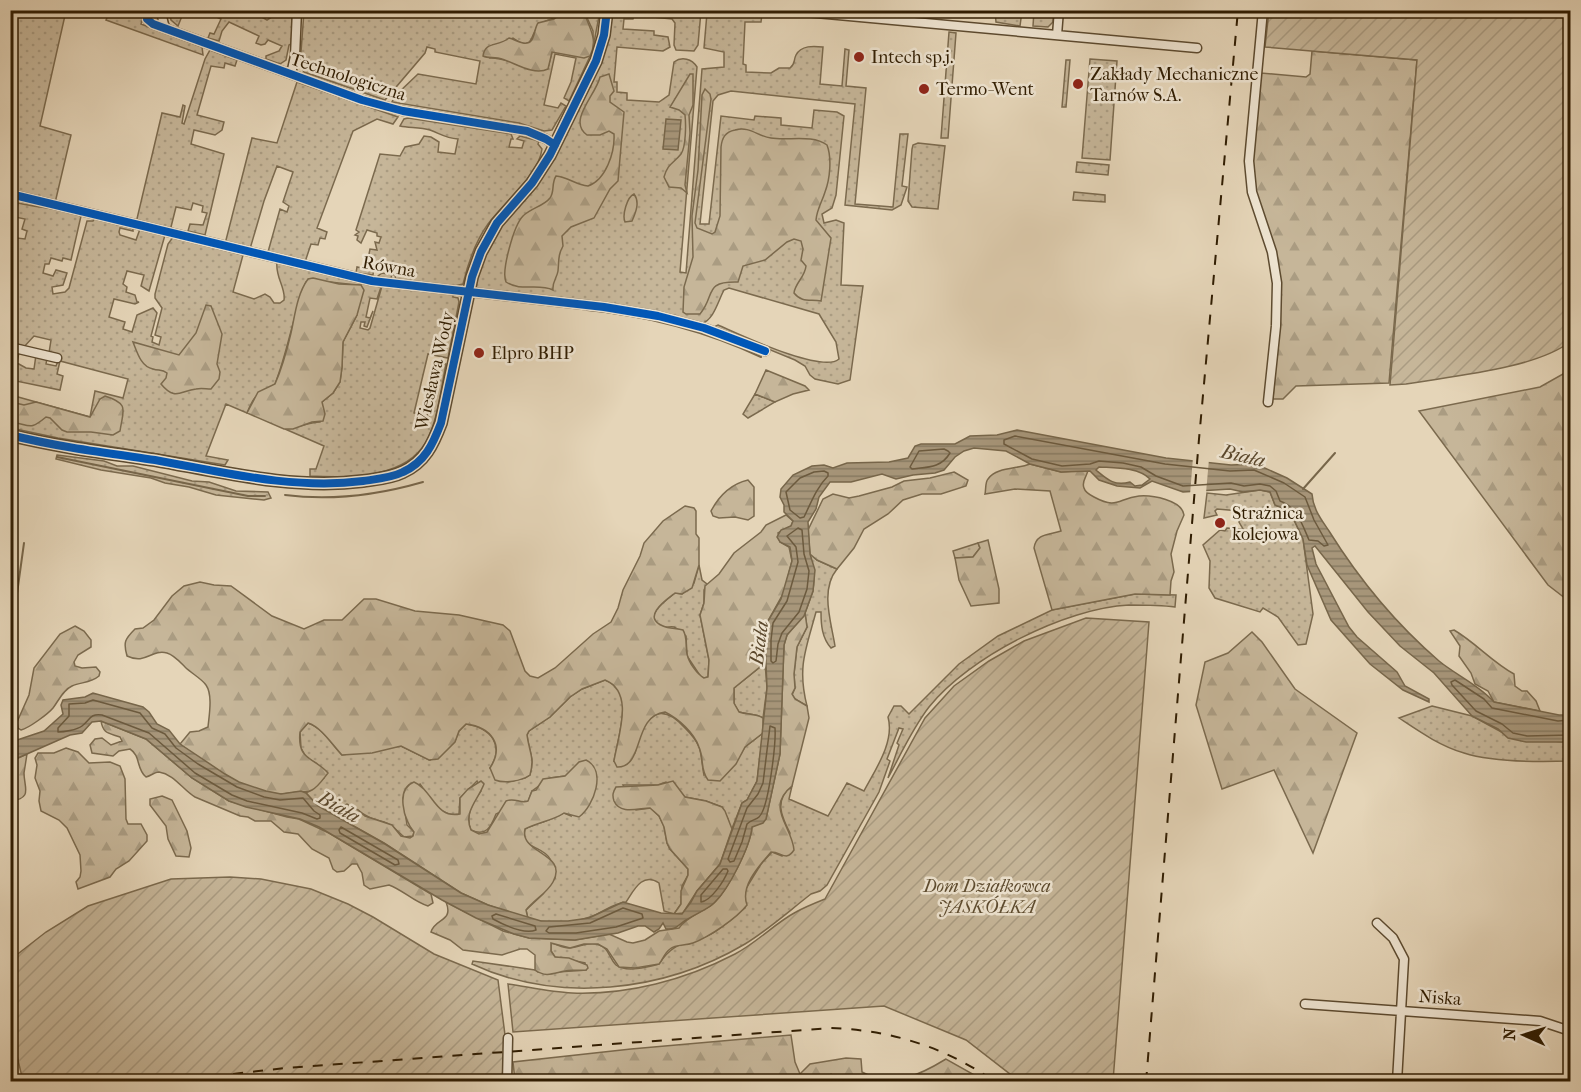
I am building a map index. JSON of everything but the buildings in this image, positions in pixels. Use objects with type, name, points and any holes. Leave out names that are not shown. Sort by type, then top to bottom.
[{"type":"street","name":"Technologiczna","points":[[149,10],[147,16],[149,22],[362,100],[403,111],[520,130],[546,138],[555,145]]},
{"type":"street","points":[[159,10],[163,25],[167,29]]},
{"type":"street","points":[[291,74],[295,56],[297,10]]},
{"type":"street","name":"Wiesława Wody","points":[[10,435],[279,480],[330,484],[378,479],[395,475],[412,467],[420,461],[434,443],[441,423],[476,263],[492,231],[532,183],[555,145],[596,61],[604,35],[607,10]]},
{"type":"street","points":[[783,10],[1197,48]]},
{"type":"street","points":[[1057,35],[1059,10]]},
{"type":"street","points":[[1263,10],[1249,161],[1252,192],[1272,252],[1277,283],[1276,326],[1268,402]]},
{"type":"street","name":"Równa","points":[[10,194],[372,281],[604,307],[658,316],[704,328],[765,351]]},
{"type":"street","points":[[10,347],[57,358]]},
{"type":"street","points":[[1377,923],[1393,938],[1404,959],[1397,1082]]},
{"type":"street","name":"Niska","points":[[1305,1004],[1547,1022],[1570,1031]]},
{"type":"street","points":[[507,1082],[508,1038]]},
{"type":"green space","points":[[281,10],[267,20],[251,11]]},
{"type":"green space","points":[[494,10],[528,14],[539,10],[543,15],[548,11],[566,11],[540,24],[529,43],[525,44],[513,38],[493,45],[490,58],[540,69],[548,68],[552,52],[590,56],[592,52],[569,101],[564,98],[571,82],[576,58],[555,54],[544,105],[558,108],[561,103],[566,106],[552,130],[544,131],[519,123],[392,102],[395,96],[418,74],[476,84],[480,61],[435,52],[435,49],[427,47],[425,53],[385,100],[304,72],[300,66],[304,11]]},
{"type":"green space","points":[[11,11],[66,11],[40,126],[71,135],[55,203],[11,192],[10,27],[13,15]]},
{"type":"green space","points":[[110,11],[145,11],[141,24],[202,47],[203,55],[106,20]]},
{"type":"green space","points":[[169,11],[184,11],[178,26],[171,20]]},
{"type":"green space","points":[[203,11],[293,11],[291,44],[286,60],[280,64],[266,59],[266,56],[279,51],[282,46],[268,40],[261,45],[256,43],[259,36],[229,22],[222,31],[219,41],[208,38],[210,33],[214,34],[221,19]]},
{"type":"green space","points":[[566,11],[584,11],[593,38],[590,56],[584,58],[552,52],[548,69],[537,71],[499,58],[483,56],[486,48],[509,38],[523,43],[530,42],[538,23],[554,19]]},
{"type":"green space","points":[[584,11],[600,11],[593,48],[593,31]]},
{"type":"green space","points":[[611,11],[701,11],[698,45],[694,51],[676,50],[674,45],[675,23],[672,19],[634,15],[633,19],[624,19],[623,29],[654,31],[654,35],[668,37],[670,47],[663,51],[617,47],[614,82],[617,82],[617,92],[627,93],[627,100],[659,102],[669,95],[674,62],[687,59],[697,67],[680,272],[686,273],[702,69],[724,67],[724,52],[704,48],[707,13],[708,11],[767,11],[769,17],[762,14],[761,22],[745,22],[743,64],[746,65],[746,72],[771,73],[779,68],[790,68],[801,49],[812,46],[823,47],[820,84],[842,86],[845,49],[849,50],[846,86],[866,88],[855,204],[893,207],[900,134],[908,134],[902,186],[907,187],[901,205],[892,210],[845,205],[855,104],[731,91],[718,95],[713,101],[700,224],[709,224],[721,116],[754,120],[755,116],[781,118],[781,125],[812,128],[814,110],[837,112],[844,116],[836,195],[832,208],[822,214],[824,223],[836,220],[844,223],[841,285],[863,286],[850,380],[838,384],[815,379],[805,366],[795,360],[714,327],[718,325],[761,344],[799,357],[830,362],[839,359],[836,342],[819,314],[729,288],[724,290],[709,319],[701,324],[475,288],[481,261],[501,225],[536,186],[546,171],[595,75],[605,47]]},
{"type":"green space","points":[[995,11],[1022,11],[1020,26],[996,22]]},
{"type":"green space","points":[[1034,11],[1054,11],[1053,22],[1048,27],[1033,26]]},
{"type":"green space","points":[[1269,11],[1570,11],[1570,342],[1536,359],[1514,365],[1390,385],[1417,60],[1265,47]]},
{"type":"green space","points":[[949,32],[956,33],[948,138],[941,138]]},
{"type":"green space","points":[[210,50],[237,60],[235,66],[225,63],[224,68],[211,66],[197,115],[224,122],[222,130],[215,135],[194,130],[191,144],[224,154],[205,235],[188,231],[190,224],[203,225],[207,213],[202,212],[203,206],[193,203],[191,210],[176,207],[170,231],[136,223],[162,113],[180,117],[183,105],[185,106],[182,123],[184,124]]},
{"type":"green space","points":[[1312,51],[1417,60],[1389,383],[1296,386],[1283,399],[1273,399],[1278,332],[1268,237],[1251,175],[1261,73],[1306,77],[1310,74]]},
{"type":"green space","points":[[1090,59],[1117,61],[1110,160],[1082,158]]},
{"type":"green space","points":[[1066,60],[1070,60],[1066,107],[1062,107]]},
{"type":"green space","points":[[609,74],[614,91],[610,96],[610,102],[624,112],[618,181],[610,189],[594,218],[571,227],[562,236],[563,246],[559,255],[553,290],[512,285],[506,282],[505,268],[509,248],[519,221],[550,198],[556,176],[588,186],[600,178],[608,164],[613,149],[614,134],[609,131],[600,135],[587,135],[580,123],[584,108],[600,77]]},
{"type":"green space","points":[[690,74],[693,74],[693,105],[689,115],[690,133],[685,185],[687,193],[681,188],[669,187],[664,177],[669,166],[681,154],[684,146],[685,115],[670,107]]},
{"type":"green space","points":[[297,82],[398,117],[393,124],[377,119],[353,131],[317,228],[327,232],[325,239],[320,238],[318,245],[311,244],[305,262],[268,252],[280,209],[287,212],[289,206],[283,202],[293,172],[277,166],[250,249],[225,244],[252,138],[277,143]]},
{"type":"green space","points":[[705,89],[711,99],[695,223],[697,228],[712,234],[715,232],[720,216],[721,147],[723,138],[729,132],[745,129],[771,138],[807,139],[827,145],[830,156],[829,175],[816,220],[831,238],[821,301],[803,299],[794,293],[806,266],[801,260],[803,249],[801,241],[794,239],[765,260],[743,266],[738,282],[727,282],[715,287],[700,314],[683,312],[684,287],[693,257],[692,216],[698,170],[702,95]]},
{"type":"green space","points":[[404,119],[511,134],[513,139],[509,147],[522,148],[524,141],[517,139],[520,136],[539,141],[538,144],[542,149],[528,179],[483,231],[472,253],[463,284],[454,286],[454,289],[396,282],[395,275],[392,274],[390,282],[377,280],[382,273],[388,274],[390,264],[381,262],[374,267],[373,275],[356,273],[357,267],[366,269],[370,249],[377,250],[375,242],[379,243],[381,237],[367,230],[361,243],[355,235],[359,232],[356,230],[380,154],[400,156],[405,147],[419,144],[424,136],[439,142],[438,152],[455,154],[458,139],[426,129],[400,126]]},
{"type":"green space","points":[[918,143],[945,146],[938,209],[912,207],[908,201],[912,149],[913,145]]},
{"type":"green space","points":[[1077,162],[1109,165],[1108,175],[1076,172]]},
{"type":"green space","points":[[1074,192],[1105,195],[1105,202],[1073,200]]},
{"type":"green space","points":[[634,194],[637,200],[636,211],[632,221],[625,222],[626,206]]},
{"type":"green space","points":[[18,203],[66,211],[81,216],[71,260],[63,258],[62,261],[51,258],[49,264],[45,264],[43,273],[53,276],[56,270],[67,273],[63,285],[52,287],[53,294],[65,292],[69,288],[87,221],[93,221],[95,218],[133,228],[133,231],[120,228],[119,232],[120,235],[136,240],[140,229],[165,235],[149,291],[141,286],[144,275],[127,271],[123,284],[127,287],[126,292],[135,295],[139,302],[135,304],[114,299],[109,317],[125,322],[123,329],[132,332],[137,315],[153,308],[157,313],[151,336],[153,337],[152,342],[159,345],[161,337],[155,335],[162,308],[155,294],[168,244],[173,237],[243,255],[233,292],[254,299],[265,294],[274,303],[284,300],[277,262],[381,287],[377,299],[370,298],[366,317],[370,318],[373,311],[367,327],[364,326],[365,322],[361,322],[360,328],[368,330],[382,286],[453,294],[459,302],[448,358],[428,354],[414,413],[427,416],[440,363],[446,364],[438,408],[427,440],[412,458],[385,471],[339,477],[310,476],[310,469],[316,469],[324,446],[285,429],[320,422],[322,402],[333,393],[340,382],[343,342],[357,315],[361,285],[320,281],[306,282],[275,384],[255,397],[247,413],[226,404],[206,456],[228,460],[225,465],[58,438],[11,428],[11,395],[90,417],[95,391],[123,398],[128,379],[60,361],[57,374],[63,376],[60,390],[11,380],[11,350],[19,352],[17,363],[26,368],[34,369],[36,355],[47,358],[46,364],[56,366],[58,361],[49,353],[51,340],[34,336],[23,348],[11,345],[11,244],[15,245],[17,238],[25,239],[27,231],[22,229],[25,219],[15,217]]},
{"type":"green space","points":[[308,279],[339,284],[361,285],[364,290],[357,315],[343,342],[340,382],[333,393],[322,402],[325,414],[323,421],[312,422],[293,429],[284,429],[247,413],[258,392],[275,384],[286,352],[299,298]]},
{"type":"green space","points":[[206,305],[211,306],[222,334],[217,364],[220,372],[219,379],[211,389],[174,394],[161,384],[167,373],[145,365],[133,342],[179,355],[196,333]]},
{"type":"green space","points":[[766,370],[805,386],[809,390],[775,402],[755,394]]},
{"type":"green space","points":[[1570,370],[1570,602],[1548,585],[1419,411],[1540,387]]},
{"type":"green space","points":[[755,394],[775,402],[748,418],[743,414]]},
{"type":"green space","points":[[105,396],[118,402],[123,409],[120,431],[113,435],[67,432],[46,417],[33,426],[11,422],[11,402],[24,405],[36,402],[90,417],[100,399]]},
{"type":"green space","points":[[57,455],[104,461],[117,466],[133,466],[192,481],[209,482],[236,491],[268,492],[271,498],[264,500],[216,495],[151,478],[101,470],[56,459]]},
{"type":"green space","points":[[1030,464],[1061,472],[1088,470],[1083,483],[1085,489],[1092,496],[1108,503],[1145,496],[1166,500],[1178,506],[1184,515],[1171,554],[1174,572],[1170,595],[1135,594],[1052,610],[1034,548],[1040,537],[1061,531],[1050,491],[1015,489],[985,494],[986,482],[996,472]]},
{"type":"green space","points":[[954,472],[968,480],[966,486],[941,494],[922,494],[903,500],[888,514],[864,529],[854,548],[837,569],[817,560],[810,554],[808,530],[823,499],[833,494],[849,498],[859,496],[892,487],[904,481]]},
{"type":"green space","points":[[748,480],[754,487],[754,516],[748,520],[713,516],[711,511],[718,500],[736,484]]},
{"type":"green space","points":[[1260,490],[1270,492],[1275,505],[1286,510],[1294,520],[1303,539],[1313,614],[1306,644],[1298,645],[1278,617],[1263,608],[1260,612],[1215,598],[1209,588],[1210,561],[1203,545],[1220,530],[1243,529],[1239,522],[1240,511],[1217,509],[1215,511],[1217,515],[1204,518],[1207,493],[1226,495]]},
{"type":"green space","points":[[685,506],[694,508],[696,511],[699,565],[692,588],[682,594],[675,593],[666,600],[657,609],[654,618],[663,626],[683,630],[690,661],[704,678],[708,677],[709,660],[700,615],[704,603],[705,586],[719,574],[734,553],[761,532],[766,525],[786,515],[793,521],[791,526],[778,533],[780,542],[789,547],[792,561],[784,592],[768,621],[765,663],[734,688],[734,703],[739,712],[763,718],[763,733],[745,747],[736,764],[720,781],[708,780],[694,737],[681,722],[665,712],[648,722],[632,759],[626,765],[617,767],[614,761],[621,728],[622,704],[620,694],[605,680],[582,689],[570,697],[550,717],[529,731],[527,735],[532,759],[531,769],[530,775],[522,779],[508,782],[495,780],[490,768],[494,760],[496,745],[489,733],[475,726],[466,724],[459,731],[455,742],[438,759],[429,760],[401,746],[372,753],[342,755],[322,732],[308,723],[300,732],[301,748],[308,757],[328,773],[316,787],[309,791],[280,794],[266,792],[239,783],[180,744],[190,732],[208,727],[210,700],[204,683],[167,653],[161,652],[139,659],[127,656],[125,647],[129,635],[135,629],[143,628],[154,620],[172,596],[184,586],[200,582],[231,586],[272,616],[304,629],[324,620],[342,620],[364,599],[376,599],[415,611],[459,615],[503,625],[510,631],[525,671],[530,676],[538,678],[555,668],[593,634],[611,622],[644,543],[663,521]]},
{"type":"green space","points":[[988,540],[999,589],[999,603],[971,606],[959,580],[955,558],[973,557],[980,548],[978,543]]},
{"type":"green space","points":[[978,543],[980,548],[973,557],[955,558],[953,551]]},
{"type":"green space","points":[[810,554],[817,560],[837,569],[829,586],[828,596],[835,646],[831,648],[826,640],[821,612],[816,612],[804,658],[803,680],[807,706],[792,695],[795,688],[797,647],[807,627],[805,613],[813,591],[814,580]]},
{"type":"green space","points":[[699,565],[702,580],[707,584],[700,615],[709,660],[708,677],[704,678],[687,656],[686,636],[674,627],[663,627],[654,618],[657,609],[666,600],[675,593],[682,594],[694,583]]},
{"type":"green space","points":[[1135,594],[1176,595],[1175,607],[1129,605],[1076,615],[1020,638],[993,654],[946,688],[929,707],[888,778],[903,729],[899,728],[887,759],[890,761],[879,792],[827,885],[811,894],[745,944],[714,960],[680,973],[646,982],[610,987],[575,988],[540,984],[505,977],[472,964],[473,961],[538,972],[586,970],[585,963],[555,957],[551,951],[551,943],[569,948],[590,943],[607,950],[613,962],[625,969],[659,964],[670,950],[711,934],[745,908],[745,890],[761,864],[772,852],[782,856],[790,833],[781,808],[786,791],[792,786],[789,799],[828,816],[847,783],[864,791],[886,746],[889,736],[888,717],[894,706],[901,706],[909,714],[959,664],[998,636],[1052,610]]},
{"type":"green space","points":[[805,613],[807,627],[797,647],[795,688],[792,694],[795,699],[807,706],[809,718],[792,786],[784,794],[780,809],[794,850],[786,856],[771,852],[748,884],[747,905],[737,916],[700,940],[672,947],[659,964],[635,968],[619,967],[607,949],[598,944],[584,944],[570,948],[551,943],[551,951],[555,957],[569,958],[587,965],[588,968],[550,974],[543,974],[535,970],[535,955],[527,949],[502,955],[463,950],[450,940],[431,932],[448,913],[446,902],[503,931],[529,938],[575,940],[609,934],[633,943],[645,940],[659,931],[679,928],[689,918],[716,901],[736,870],[747,846],[752,827],[766,819],[780,754],[784,645],[787,635]]},
{"type":"green space","name":"Dom Działkowca JASKÓŁKA","points":[[1086,618],[1149,622],[1113,1081],[1019,1081],[966,1040],[884,1006],[513,1032],[508,984],[548,991],[593,993],[656,984],[696,971],[735,954],[788,916],[825,899],[925,718],[954,686],[989,661],[1024,641]]},
{"type":"green space","points":[[75,626],[84,631],[91,640],[91,647],[78,655],[74,662],[75,666],[96,667],[100,672],[99,676],[69,688],[47,714],[21,730],[17,722],[29,695],[34,668],[60,634]]},
{"type":"green space","points":[[1454,630],[1514,674],[1515,686],[1522,691],[1527,691],[1536,701],[1540,711],[1494,702],[1488,691],[1475,684],[1471,673],[1459,656],[1460,646],[1450,631]]},
{"type":"green space","points":[[1252,632],[1262,642],[1295,689],[1357,733],[1313,853],[1274,770],[1222,789],[1196,705],[1205,662],[1228,653]]},
{"type":"green space","points":[[765,663],[767,688],[763,718],[739,712],[734,704],[734,688]]},
{"type":"green space","points":[[605,680],[620,691],[623,705],[614,761],[635,753],[646,723],[658,714],[666,714],[675,719],[695,739],[700,750],[704,775],[740,755],[745,747],[763,733],[757,781],[747,800],[742,803],[731,831],[722,807],[685,797],[666,782],[658,785],[623,785],[636,810],[651,808],[659,816],[670,849],[688,869],[688,875],[682,886],[681,904],[674,914],[664,911],[659,883],[648,880],[635,888],[626,902],[590,917],[559,922],[528,919],[526,910],[543,894],[555,878],[550,859],[526,841],[525,829],[564,813],[571,816],[565,776],[550,778],[532,791],[528,802],[521,802],[496,814],[490,827],[481,832],[471,830],[469,825],[472,805],[481,791],[477,781],[460,798],[459,814],[446,813],[441,810],[420,784],[403,798],[407,825],[414,832],[413,836],[404,837],[390,825],[370,818],[358,810],[325,810],[306,793],[324,778],[317,764],[306,757],[301,748],[300,732],[308,723],[322,732],[342,755],[401,746],[430,760],[455,741],[459,731],[466,724],[475,726],[493,739],[496,752],[490,768],[508,782],[530,775],[532,764],[527,735],[529,731],[550,717],[570,697],[582,689]]},
{"type":"green space","points":[[1432,706],[1472,716],[1507,735],[1562,742],[1570,740],[1570,761],[1517,761],[1475,756],[1438,743],[1399,718]]},
{"type":"green space","points":[[101,721],[146,739],[192,778],[229,801],[299,819],[329,833],[431,894],[433,903],[428,906],[423,904],[389,885],[370,889],[364,885],[362,873],[357,864],[352,864],[344,871],[337,872],[333,869],[329,858],[312,849],[298,834],[284,832],[271,821],[255,821],[195,797],[164,773],[157,772],[146,777],[136,755],[130,749],[119,751],[113,756],[92,753],[90,745],[95,739],[102,738],[111,745],[122,741],[120,737],[105,731]]},
{"type":"green space","points":[[66,748],[78,752],[89,763],[110,762],[120,766],[125,779],[126,819],[128,824],[141,824],[147,835],[147,841],[110,877],[78,889],[76,882],[81,871],[80,855],[67,828],[59,820],[41,811],[40,791],[35,778],[37,765],[35,758],[38,753],[54,753]]},
{"type":"green space","points":[[27,754],[24,773],[25,795],[18,800],[11,801],[11,761]]},
{"type":"green space","points":[[586,760],[596,772],[597,780],[593,797],[584,812],[579,817],[564,813],[525,829],[525,837],[529,844],[550,859],[555,865],[556,872],[550,886],[526,910],[528,919],[461,893],[384,843],[325,810],[332,811],[347,804],[365,816],[392,825],[401,836],[410,838],[414,832],[407,820],[403,805],[408,786],[414,782],[426,791],[439,808],[452,814],[460,814],[460,798],[468,789],[481,781],[484,784],[472,806],[469,817],[471,830],[479,834],[487,832],[506,801],[528,801],[532,791],[536,790],[543,779],[565,776],[579,762]]},
{"type":"green space","points":[[673,781],[685,797],[722,807],[732,829],[720,864],[697,891],[683,913],[674,914],[681,904],[681,891],[688,875],[688,869],[670,849],[659,816],[650,808],[630,810],[621,808],[614,801],[613,795],[616,787],[658,785]]},
{"type":"green space","points":[[162,796],[172,800],[187,831],[191,848],[189,857],[176,856],[168,839],[166,826],[150,805],[150,799]]},
{"type":"green space","points":[[230,877],[261,879],[311,889],[373,917],[434,954],[498,980],[505,1035],[503,1081],[23,1081],[11,1031],[10,960],[46,932],[88,906],[171,879]]},
{"type":"green space","points":[[791,1035],[795,1062],[800,1074],[810,1064],[846,1058],[861,1059],[862,1072],[873,1077],[895,1080],[916,1075],[946,1059],[985,1081],[837,1081],[831,1074],[823,1082],[515,1081],[513,1062]]},
{"type":"water","points":[[666,119],[681,120],[678,150],[663,149]]},
{"type":"water","points":[[1017,430],[1166,458],[1231,465],[1256,464],[1287,478],[1312,494],[1318,514],[1353,566],[1379,600],[1423,647],[1494,702],[1559,715],[1570,715],[1570,740],[1526,742],[1508,738],[1498,729],[1472,716],[1434,673],[1400,646],[1368,612],[1315,546],[1312,548],[1316,564],[1349,627],[1357,637],[1397,672],[1405,686],[1429,699],[1429,702],[1403,690],[1370,664],[1331,620],[1307,565],[1303,539],[1294,520],[1286,510],[1275,505],[1270,492],[1260,490],[1243,492],[1230,489],[1183,492],[1152,481],[1140,488],[1117,486],[1099,480],[1090,471],[1061,472],[1030,464],[1006,451],[974,448],[964,451],[955,457],[944,470],[935,473],[896,479],[882,474],[851,482],[830,482],[819,497],[816,509],[808,522],[810,554],[815,570],[813,591],[804,616],[787,635],[784,645],[780,754],[766,819],[763,823],[752,827],[743,856],[720,897],[708,908],[673,929],[666,929],[663,923],[654,932],[645,926],[638,926],[618,933],[575,940],[529,938],[514,934],[442,900],[319,827],[300,819],[229,801],[192,778],[146,739],[101,721],[92,722],[82,733],[70,735],[11,761],[11,742],[44,731],[63,714],[61,705],[63,700],[85,697],[93,693],[143,707],[157,724],[169,730],[180,744],[239,782],[281,794],[301,791],[306,793],[318,806],[385,844],[461,893],[488,905],[541,921],[589,918],[623,902],[661,913],[682,914],[697,891],[720,864],[742,803],[747,800],[757,781],[767,688],[765,639],[768,621],[781,599],[792,561],[790,547],[780,542],[777,537],[781,530],[791,526],[793,521],[784,512],[784,505],[780,497],[781,489],[793,475],[812,466],[824,465],[833,468],[847,463],[889,462],[908,458],[915,446],[921,444],[955,444],[970,436],[997,435]],"holes":[[[1099,467],[1133,470],[1150,479],[1142,485],[1135,486],[1130,482],[1115,483],[1096,470]]]},
{"type":"pier","points":[[1193,457],[1209,459],[1206,493],[1190,495]]},
{"type":"waterway","points":[[587,310],[654,320],[698,332],[761,357]]},
{"type":"waterway","points":[[1303,489],[1335,453]]},
{"type":"waterway","points":[[57,457],[248,496],[265,496]]},
{"type":"waterway","points":[[285,495],[354,496],[423,482]]},
{"type":"waterway","points":[[10,644],[24,543]]},
{"type":"railway","points":[[1146,1082],[1199,439],[1238,10]]},
{"type":"railway","points":[[194,1082],[232,1074],[286,1068],[831,1028],[875,1032],[917,1043],[957,1059],[995,1082]]},
{"type":"cycle path","points":[[149,10],[147,19],[153,24],[362,100],[403,111],[527,131],[555,145]]},
{"type":"cycle path","points":[[10,435],[64,446],[285,481],[311,483],[363,481],[394,476],[411,468],[423,458],[441,423],[472,277],[481,252],[497,223],[532,183],[550,155],[596,61],[604,35],[607,10]]},
{"type":"cycle path","points":[[10,194],[372,281],[604,307],[658,316],[704,328],[765,351]]},
{"type":"place","name":"Intech sp.j.","points":[[859,57]]},
{"type":"place","name":"Zakłady Mechaniczne Tarnów S.A.","points":[[1078,84]]},
{"type":"place","name":"Termo-Went","points":[[924,89]]},
{"type":"place","name":"Elpro BHP","points":[[479,353]]},
{"type":"place","name":"Strażnica kolejowa","points":[[1220,523]]},
{"type":"water label","name":"Biała","points":[[1243,456]]},
{"type":"water label","name":"Biała","points":[[759,643]]},
{"type":"water label","name":"Biała","points":[[339,807]]}]
